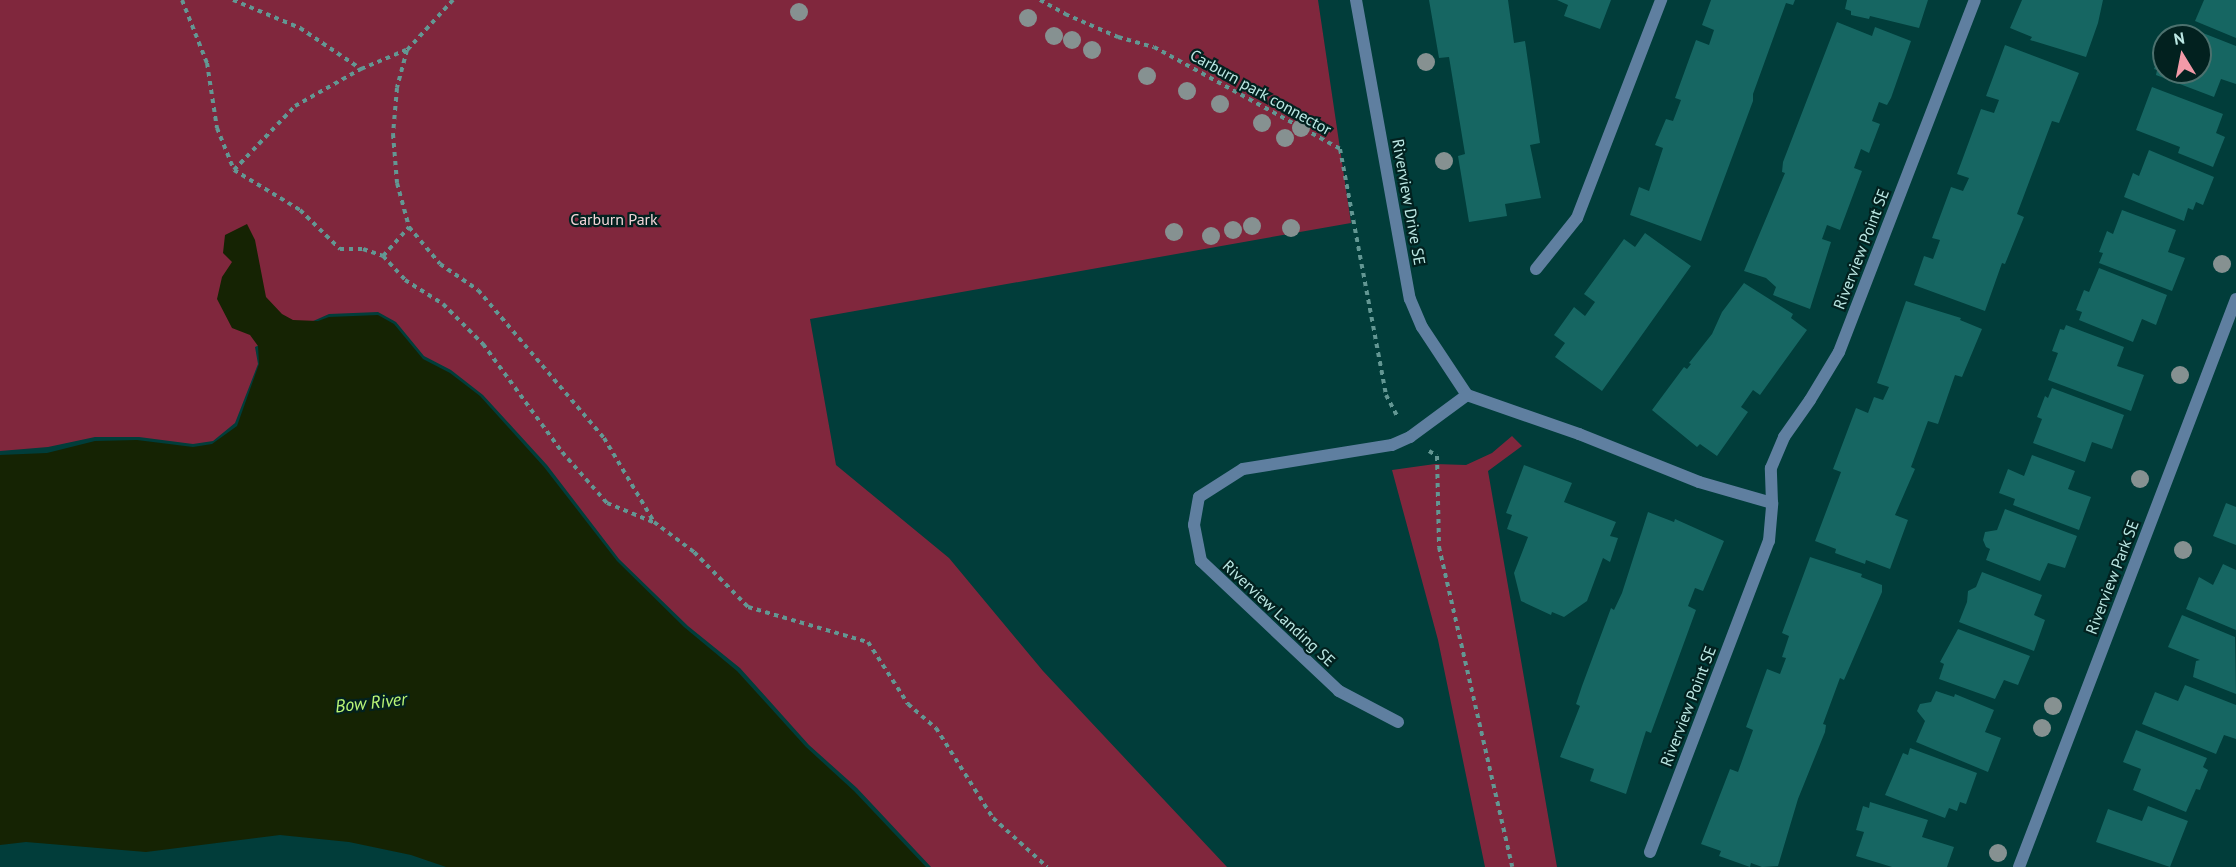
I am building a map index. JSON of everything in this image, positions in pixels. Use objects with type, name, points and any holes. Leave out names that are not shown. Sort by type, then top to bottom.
[{"type":"street","name":"Riverview Drive SE","points":[[1356,0],[1410,298],[1422,327],[1467,395]]},
{"type":"street","points":[[1536,269],[1576,218],[1661,0]]},
{"type":"street","name":"Riverview Point SE","points":[[1650,852],[1768,541],[1772,503],[1771,468],[1784,436],[1810,400],[1839,352],[1976,0]]},
{"type":"street","name":"Riverview Park SE","points":[[2019,867],[2236,299]]},
{"type":"street","points":[[1467,395],[1579,434],[1700,482],[1772,503]]},
{"type":"street","name":"Riverview Landing SE","points":[[1398,722],[1339,691],[1201,561],[1194,525],[1199,497],[1243,469],[1392,445],[1410,437],[1467,395]]},
{"type":"path","points":[[182,0],[207,63],[217,128],[234,170],[300,210],[340,249],[363,249],[383,256],[405,280],[443,304],[483,344],[562,452],[607,502],[654,522],[694,552],[748,607],[868,642],[908,704],[936,728],[993,818],[1047,867]]},
{"type":"path","points":[[233,0],[300,28],[361,69]]},
{"type":"path","points":[[234,170],[295,106],[361,69],[407,50],[453,0]]},
{"type":"path","name":"Carburn park connector","points":[[1040,0],[1118,38],[1154,47],[1340,149],[1386,395]]},
{"type":"path","points":[[407,50],[397,88],[393,134],[397,183],[409,227],[440,264],[478,290],[604,438],[654,522]]},
{"type":"path","points":[[383,256],[409,227]]},
{"type":"path","points":[[1437,456],[1439,547],[1512,867]]},
{"type":"green space","name":"Carburn Park","points":[[0,0],[1318,0],[1351,223],[810,319],[836,465],[949,558],[1043,671],[1227,867],[931,867],[857,788],[809,745],[740,668],[688,626],[619,559],[547,465],[483,395],[451,370],[424,356],[396,322],[378,312],[329,314],[255,347],[258,364],[235,423],[213,441],[193,444],[139,437],[95,437],[48,447],[0,451]]},
{"type":"green space","points":[[1512,436],[1522,446],[1488,471],[1557,867],[1485,867],[1438,640],[1392,470],[1435,464],[1466,465],[1492,453]]},
{"type":"water","name":"Bow River","points":[[247,224],[255,240],[266,297],[282,314],[293,320],[318,321],[329,317],[378,315],[394,324],[423,359],[450,373],[480,396],[544,467],[617,561],[684,627],[737,671],[806,747],[854,791],[926,867],[446,867],[411,855],[349,842],[280,835],[146,852],[26,842],[0,845],[0,455],[47,453],[95,441],[137,440],[193,447],[212,444],[237,426],[259,364],[258,346],[250,335],[232,328],[217,299],[222,277],[232,262],[223,253],[225,235]]},
{"type":"building","points":[[1429,0],[1508,0],[1514,43],[1525,41],[1540,143],[1530,145],[1541,198],[1505,204],[1507,216],[1469,222],[1458,156],[1465,154],[1449,57],[1439,58]]},
{"type":"building","points":[[1557,0],[1611,0],[1600,29],[1564,16],[1568,5]]},
{"type":"building","points":[[1711,0],[1795,0],[1793,5],[1786,3],[1753,94],[1753,101],[1701,241],[1630,215],[1639,187],[1649,191],[1663,148],[1655,145],[1666,119],[1673,121],[1681,100],[1675,98],[1696,40],[1709,45],[1714,30],[1702,25]]},
{"type":"building","points":[[1847,0],[1928,0],[1919,28],[1870,16],[1869,19],[1851,15],[1851,11],[1845,9]]},
{"type":"building","points":[[2022,0],[2103,0],[2086,57],[2030,40],[2032,37],[2010,28]]},
{"type":"building","points":[[2204,0],[2236,0],[2236,38],[2212,28],[2212,24],[2195,21]]},
{"type":"building","points":[[1837,22],[1872,36],[1875,27],[1911,41],[1891,98],[1887,105],[1879,102],[1872,121],[1880,124],[1869,153],[1861,149],[1854,168],[1862,171],[1840,230],[1827,225],[1822,239],[1831,242],[1810,309],[1773,295],[1776,287],[1766,278],[1744,271],[1785,173],[1782,172],[1783,162]]},
{"type":"building","points":[[2212,37],[2236,46],[2236,84],[2221,79],[2214,97],[2180,84],[2212,84]]},
{"type":"building","points":[[2005,45],[2079,73],[2059,123],[2052,121],[2017,214],[2024,217],[2005,264],[2002,263],[1985,311],[1914,285],[1924,256],[1933,259],[1940,240],[1932,238],[1951,187],[1963,191],[1969,178],[1957,174],[1981,109],[1994,113],[1999,100],[1986,96]]},
{"type":"building","points":[[2152,87],[2223,114],[2216,133],[2225,137],[2213,167],[2178,153],[2180,147],[2136,130]]},
{"type":"building","points":[[2149,150],[2214,177],[2203,205],[2196,202],[2193,210],[2188,208],[2184,221],[2124,197],[2133,173],[2139,176]]},
{"type":"building","points":[[2122,210],[2176,230],[2168,252],[2185,258],[2172,291],[2099,263],[2103,253],[2099,252],[2107,231],[2113,234]]},
{"type":"building","points":[[1645,233],[1691,266],[1602,391],[1555,357],[1565,343],[1554,335],[1574,307],[1585,316],[1595,302],[1584,294],[1624,239],[1635,247]]},
{"type":"building","points":[[2099,268],[2167,295],[2156,325],[2142,319],[2133,342],[2079,320],[2082,312],[2076,310],[2084,290],[2089,292]]},
{"type":"building","points":[[1744,283],[1793,314],[1791,318],[1807,330],[1760,395],[1753,390],[1741,407],[1748,412],[1717,456],[1700,444],[1697,447],[1652,410],[1684,367],[1687,369],[1691,364],[1689,363],[1712,334],[1722,312]]},
{"type":"building","points":[[1906,301],[1961,318],[1960,320],[1982,329],[1962,377],[1955,375],[1938,424],[1928,421],[1911,467],[1915,469],[1895,515],[1908,520],[1890,569],[1866,560],[1865,564],[1835,553],[1836,549],[1815,541],[1841,472],[1833,469],[1856,408],[1868,413],[1874,397],[1883,400],[1889,387],[1877,383]]},
{"type":"building","points":[[2066,325],[2124,347],[2117,366],[2144,375],[2131,411],[2048,380],[2058,353],[2052,351],[2060,329],[2064,330]]},
{"type":"building","points":[[2052,388],[2124,415],[2112,449],[2092,442],[2085,462],[2033,443],[2042,419],[2037,417],[2045,396],[2048,398]]},
{"type":"building","points":[[2032,455],[2075,471],[2068,489],[2091,497],[2079,530],[2013,505],[2015,499],[1999,493],[2008,469],[2024,476]]},
{"type":"building","points":[[1524,465],[1572,483],[1564,502],[1616,522],[1610,536],[1618,538],[1610,562],[1603,558],[1587,601],[1564,617],[1552,612],[1551,615],[1521,601],[1514,573],[1528,537],[1507,529],[1512,515],[1506,513]]},
{"type":"building","points":[[2226,503],[2236,507],[2236,545],[2213,536]]},
{"type":"building","points":[[2005,509],[2077,536],[2065,568],[2048,563],[2040,581],[1986,560],[1990,549],[1986,547],[1983,540],[1985,532],[1997,530]]},
{"type":"building","points":[[1648,512],[1674,522],[1675,519],[1724,541],[1703,591],[1695,588],[1688,606],[1696,610],[1651,733],[1646,731],[1626,794],[1590,781],[1594,769],[1560,757],[1580,706],[1576,704],[1582,686],[1611,608],[1614,610],[1622,593]]},
{"type":"building","points":[[1810,557],[1862,574],[1861,577],[1882,585],[1882,592],[1844,680],[1840,678],[1823,724],[1826,725],[1825,732],[1798,799],[1778,866],[1762,867],[1751,863],[1750,867],[1719,856],[1721,851],[1701,844],[1730,769],[1738,772],[1753,730],[1746,727],[1767,669],[1780,674],[1786,658],[1782,657],[1789,636],[1782,633]]},
{"type":"building","points":[[2223,564],[2236,570],[2236,630],[2186,609],[2199,577],[2213,585]]},
{"type":"building","points":[[1982,572],[2042,595],[2034,615],[2045,620],[2034,651],[1959,622],[1967,602],[1968,591],[1976,587]]},
{"type":"building","points":[[2182,615],[2235,637],[2236,694],[2193,677],[2196,661],[2200,660],[2168,647]]},
{"type":"building","points":[[1958,629],[2030,656],[2018,685],[2004,680],[1995,699],[1939,679],[1944,664],[1940,662]]},
{"type":"building","points":[[2185,685],[2236,705],[2236,739],[2224,735],[2216,754],[2142,724],[2155,692],[2178,701]]},
{"type":"building","points":[[1936,691],[1954,697],[1955,694],[1994,710],[1985,732],[2001,738],[1988,772],[1916,742],[1925,721],[1917,711],[1920,704],[1931,702]]},
{"type":"building","points":[[2136,730],[2207,758],[2203,767],[2208,770],[2200,790],[2196,789],[2186,812],[2133,790],[2141,769],[2123,762]]},
{"type":"building","points":[[1910,748],[1977,773],[1966,804],[1960,802],[1957,811],[1949,808],[1945,818],[1885,795],[1903,753],[1908,755]]},
{"type":"building","points":[[1870,802],[1928,820],[1922,837],[1954,847],[1947,867],[1892,867],[1856,856],[1864,832],[1856,830],[1863,806],[1869,808]]},
{"type":"building","points":[[2148,806],[2188,821],[2170,867],[2096,842],[2108,809],[2142,821]]}]
